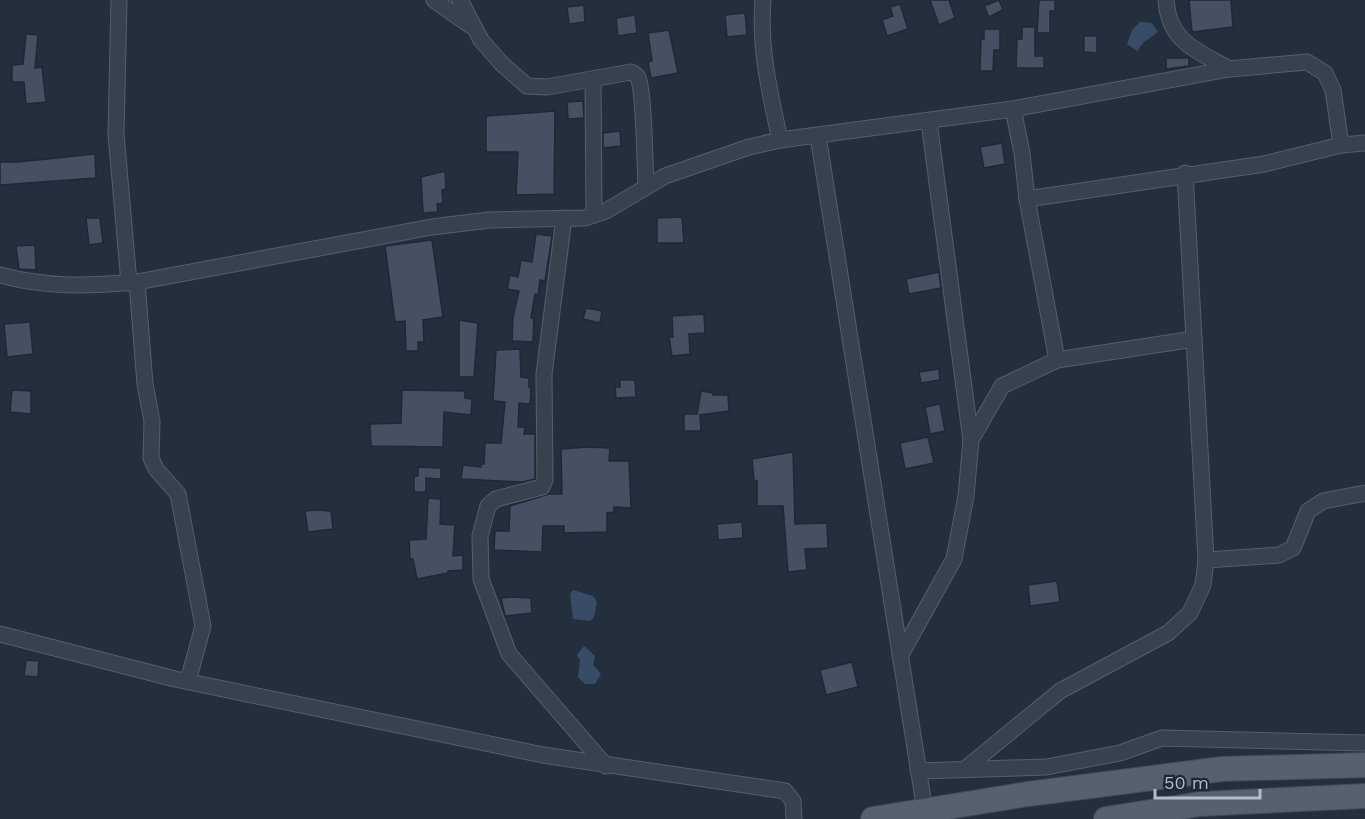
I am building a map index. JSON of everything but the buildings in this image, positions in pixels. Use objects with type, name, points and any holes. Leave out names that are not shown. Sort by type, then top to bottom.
[{"type":"main road","points":[[873,819],[1028,794],[1222,769],[1365,765]]},
{"type":"main road","points":[[1106,819],[1200,804],[1365,796]]},
{"type":"street","points":[[119,0],[116,134],[145,384],[152,421],[151,458],[156,469],[178,494],[203,626],[188,681]]},
{"type":"street","points":[[434,0],[472,26]]},
{"type":"street","points":[[460,0],[472,26],[502,64],[527,86],[547,87],[631,72],[639,80],[646,187]]},
{"type":"street","points":[[763,0],[760,28],[764,66],[780,140]]},
{"type":"street","points":[[1166,0],[1172,28],[1182,41],[1229,69]]},
{"type":"street","points":[[0,275],[35,284],[93,286],[133,282],[432,227],[489,220],[594,215],[686,169],[749,147],[780,140],[929,122],[1013,109],[1229,69],[1307,62],[1325,73],[1333,90],[1341,145]]},
{"type":"street","points":[[593,79],[594,215]]},
{"type":"street","points":[[1013,109],[1057,360]]},
{"type":"street","points":[[900,656],[954,559],[966,496],[971,440],[929,122]]},
{"type":"street","points":[[818,136],[925,811]]},
{"type":"street","points":[[1028,199],[1185,173],[1264,164],[1341,145],[1365,143]]},
{"type":"street","points":[[965,769],[1060,691],[1168,633],[1190,613],[1203,585],[1206,560],[1185,173]]},
{"type":"street","points":[[564,218],[544,374],[545,480],[542,487],[496,499],[489,506],[482,527],[479,557],[481,579],[509,654],[606,766]]},
{"type":"street","points":[[971,440],[1002,386],[1057,360],[1194,339]]},
{"type":"street","points":[[1206,560],[1280,555],[1293,548],[1308,511],[1323,501],[1365,493]]},
{"type":"street","points":[[0,634],[188,681],[606,766],[785,791],[793,801],[794,819]]},
{"type":"street","points":[[918,771],[1046,767],[1120,753],[1162,738],[1365,743]]},
{"type":"water","points":[[1140,22],[1152,23],[1158,32],[1144,42],[1137,51],[1127,44],[1132,30]]},
{"type":"water","points":[[573,590],[593,596],[597,602],[594,617],[590,621],[573,619],[570,594]]},
{"type":"water","points":[[584,646],[595,656],[593,665],[601,674],[595,684],[585,684],[578,677],[580,660],[577,655]]}]
